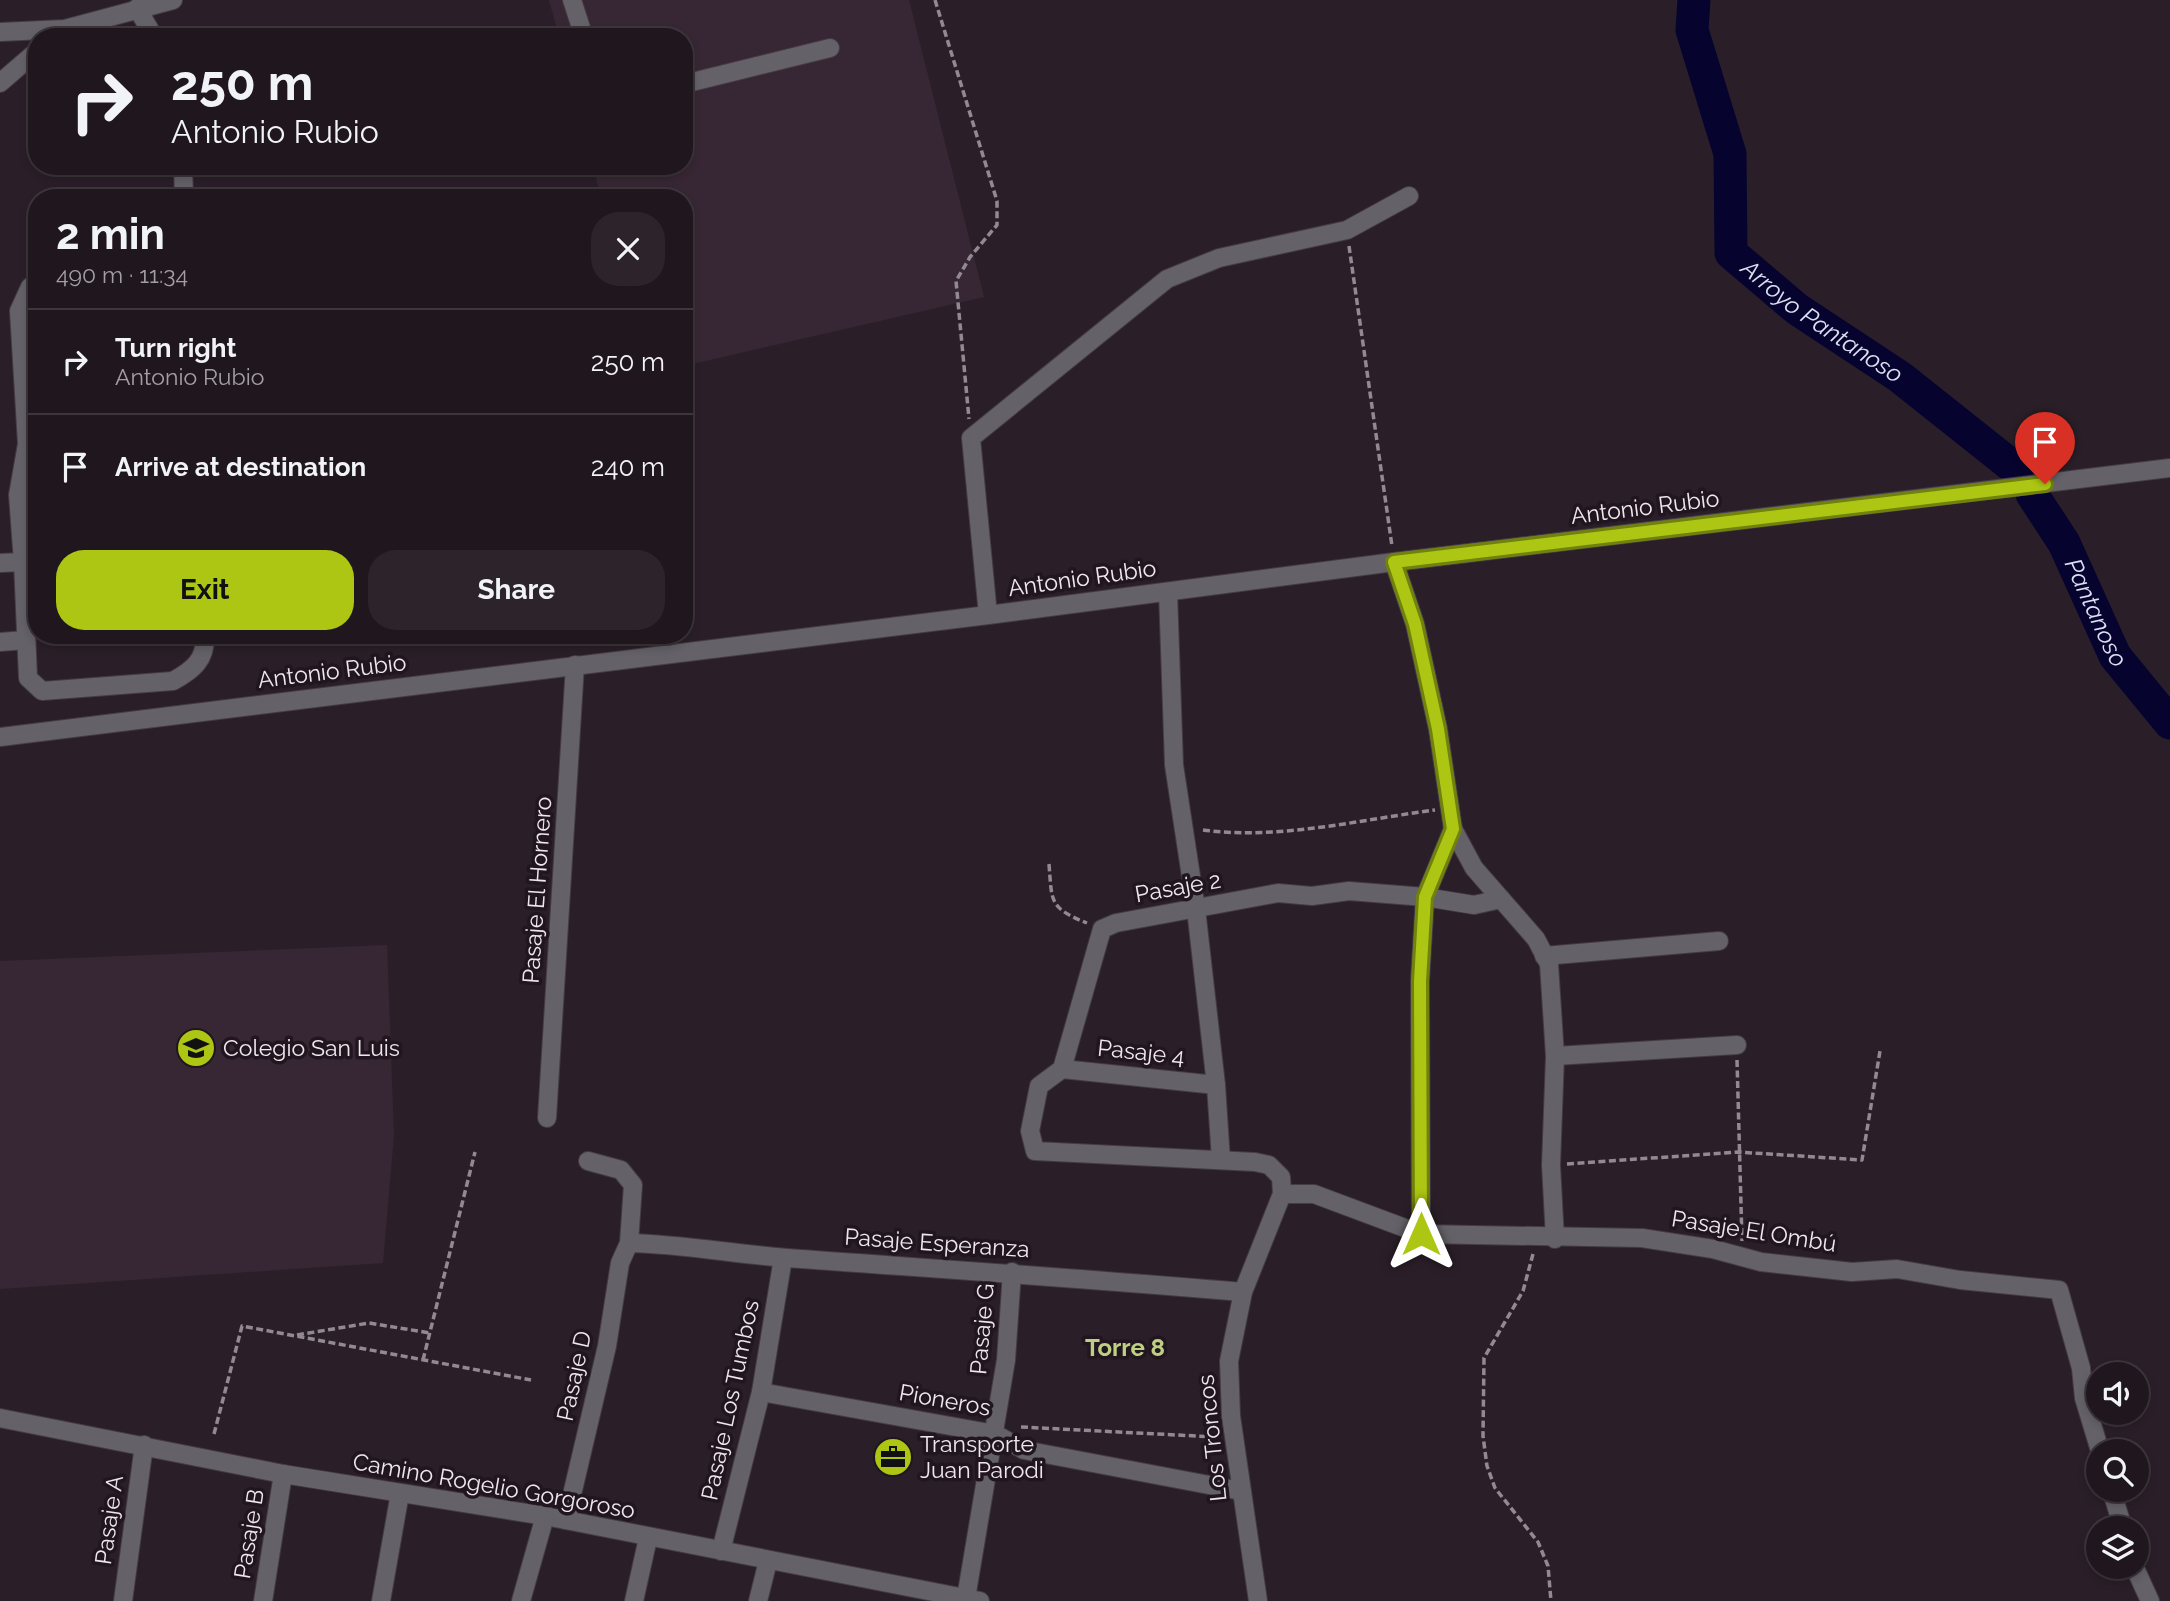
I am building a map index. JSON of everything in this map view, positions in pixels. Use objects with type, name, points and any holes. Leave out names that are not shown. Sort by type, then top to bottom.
[{"type":"street","points":[[75,28],[137,8],[173,0]]},
{"type":"street","points":[[572,0],[581,28]]},
{"type":"street","points":[[137,8],[149,28]]},
{"type":"street","points":[[0,32],[28,32]]},
{"type":"street","points":[[693,83],[830,48]]},
{"type":"street","points":[[0,83],[28,59]]},
{"type":"street","points":[[988,615],[971,438],[1167,279],[1219,258],[1347,230],[1409,196]]},
{"type":"street","points":[[28,291],[19,311],[27,444],[18,495],[28,678],[42,691],[173,681],[192,671],[206,651],[206,644]]},
{"type":"street","name":"Antonio Rubio","points":[[0,737],[1394,562],[2170,468]]},
{"type":"street","points":[[0,563],[23,562]]},
{"type":"street","points":[[1394,562],[1415,624],[1453,829],[1474,868],[1535,939],[1549,964],[1555,1056],[1551,1165],[1555,1239]]},
{"type":"street","points":[[1168,592],[1170,725],[1196,909],[1216,1085],[1221,1160]]},
{"type":"street","points":[[0,642],[26,640]]},
{"type":"street","name":"Pasaje El Hornero","points":[[547,1118],[575,666]]},
{"type":"street","points":[[1421,1234],[1420,981],[1425,897],[1453,829]]},
{"type":"street","name":"Pasaje 2","points":[[1102,929],[1116,923],[1278,894],[1312,896],[1349,891],[1425,897],[1474,905],[1501,899]]},
{"type":"street","points":[[1102,929],[1062,1069],[1040,1086],[1031,1131],[1035,1151],[1221,1160],[1269,1165],[1281,1177],[1282,1194]]},
{"type":"street","points":[[1544,956],[1719,941]]},
{"type":"street","points":[[1555,1056],[1737,1045]]},
{"type":"street","name":"Pasaje 4","points":[[1062,1069],[1216,1085]]},
{"type":"street","name":"Pasaje D","points":[[566,1520],[607,1346],[620,1263],[628,1243],[633,1185],[629,1176],[621,1170],[588,1161]]},
{"type":"street","name":"Pasaje El Ombú","points":[[1282,1194],[1314,1194],[1421,1234],[1468,1233],[1555,1239],[1642,1238],[1713,1249],[1760,1262],[1852,1272],[1897,1269],[1960,1280],[2059,1290],[2081,1368],[2084,1398],[2096,1439]]},
{"type":"street","name":"Los Troncos","points":[[1258,1601],[1234,1438],[1229,1361],[1242,1292],[1282,1194]]},
{"type":"street","name":"Pasaje Esperanza","points":[[628,1243],[666,1243],[783,1258],[1012,1272],[1242,1292]]},
{"type":"street","name":"Pasaje Los Tumbos","points":[[721,1551],[761,1392],[783,1258]]},
{"type":"street","name":"Pasaje G","points":[[973,1600],[1006,1360],[1012,1272]]},
{"type":"street","name":"Pioneros","points":[[761,1392],[995,1433],[1024,1450],[1241,1491]]},
{"type":"street","name":"Camino Rogelio Gorgoroso","points":[[0,1418],[283,1474],[566,1520],[938,1598],[973,1600]]},
{"type":"street","name":"Pasaje A","points":[[122,1601],[144,1445]]},
{"type":"street","name":"Pasaje B","points":[[263,1601],[283,1474]]},
{"type":"street","points":[[381,1601],[400,1493]]},
{"type":"street","points":[[522,1601],[545,1516]]},
{"type":"street","points":[[634,1601],[648,1538]]},
{"type":"street","points":[[758,1601],[768,1561]]},
{"type":"street","points":[[2140,1579],[2150,1601]]},
{"type":"path","points":[[935,0],[997,201],[997,225],[970,257],[956,281],[971,438]]},
{"type":"path","points":[[1347,230],[1394,562]]},
{"type":"path","points":[[1184,827],[1232,834],[1294,830],[1451,808]]},
{"type":"path","points":[[1049,864],[1052,902],[1062,913],[1102,929]]},
{"type":"path","points":[[1737,1045],[1743,1257]]},
{"type":"path","points":[[1551,1165],[1738,1152],[1862,1160],[1880,1051]]},
{"type":"path","points":[[423,1360],[475,1153]]},
{"type":"path","points":[[1537,1238],[1524,1291],[1484,1358],[1483,1436],[1487,1466],[1495,1488],[1538,1542],[1548,1566],[1550,1601]]},
{"type":"path","points":[[294,1335],[369,1323],[430,1333]]},
{"type":"path","points":[[214,1434],[242,1326],[531,1380]]},
{"type":"path","points":[[995,1433],[1024,1427],[1234,1438]]},
{"type":"shaded area","points":[[549,0],[909,0],[984,297],[693,364],[693,189],[599,189],[595,175],[693,175],[693,28],[557,28]]},
{"type":"shaded area","name":"Colegio San Luis","points":[[387,945],[394,1135],[383,1263],[0,1289],[0,961]]},
{"type":"waterway","name":"Arroyo Pantanoso","points":[[1694,0],[1692,30],[1730,154],[1731,253],[1797,309],[1900,377],[2017,470]]},
{"type":"waterway","name":"Pantanoso","points":[[2032,494],[2064,543],[2115,656],[2170,723]]},
{"type":"place","name":"Colegio San Luis","points":[[196,1048]]},
{"type":"place","name":"Transporte Juan Parodi","points":[[893,1457]]},
{"type":"district","name":"Torre 8","points":[[1125,1348]]},
{"type":"route","points":[[1421,1234],[1420,981],[1425,897],[1453,829],[1438,729],[1415,624],[1394,562],[2045,484]]}]
